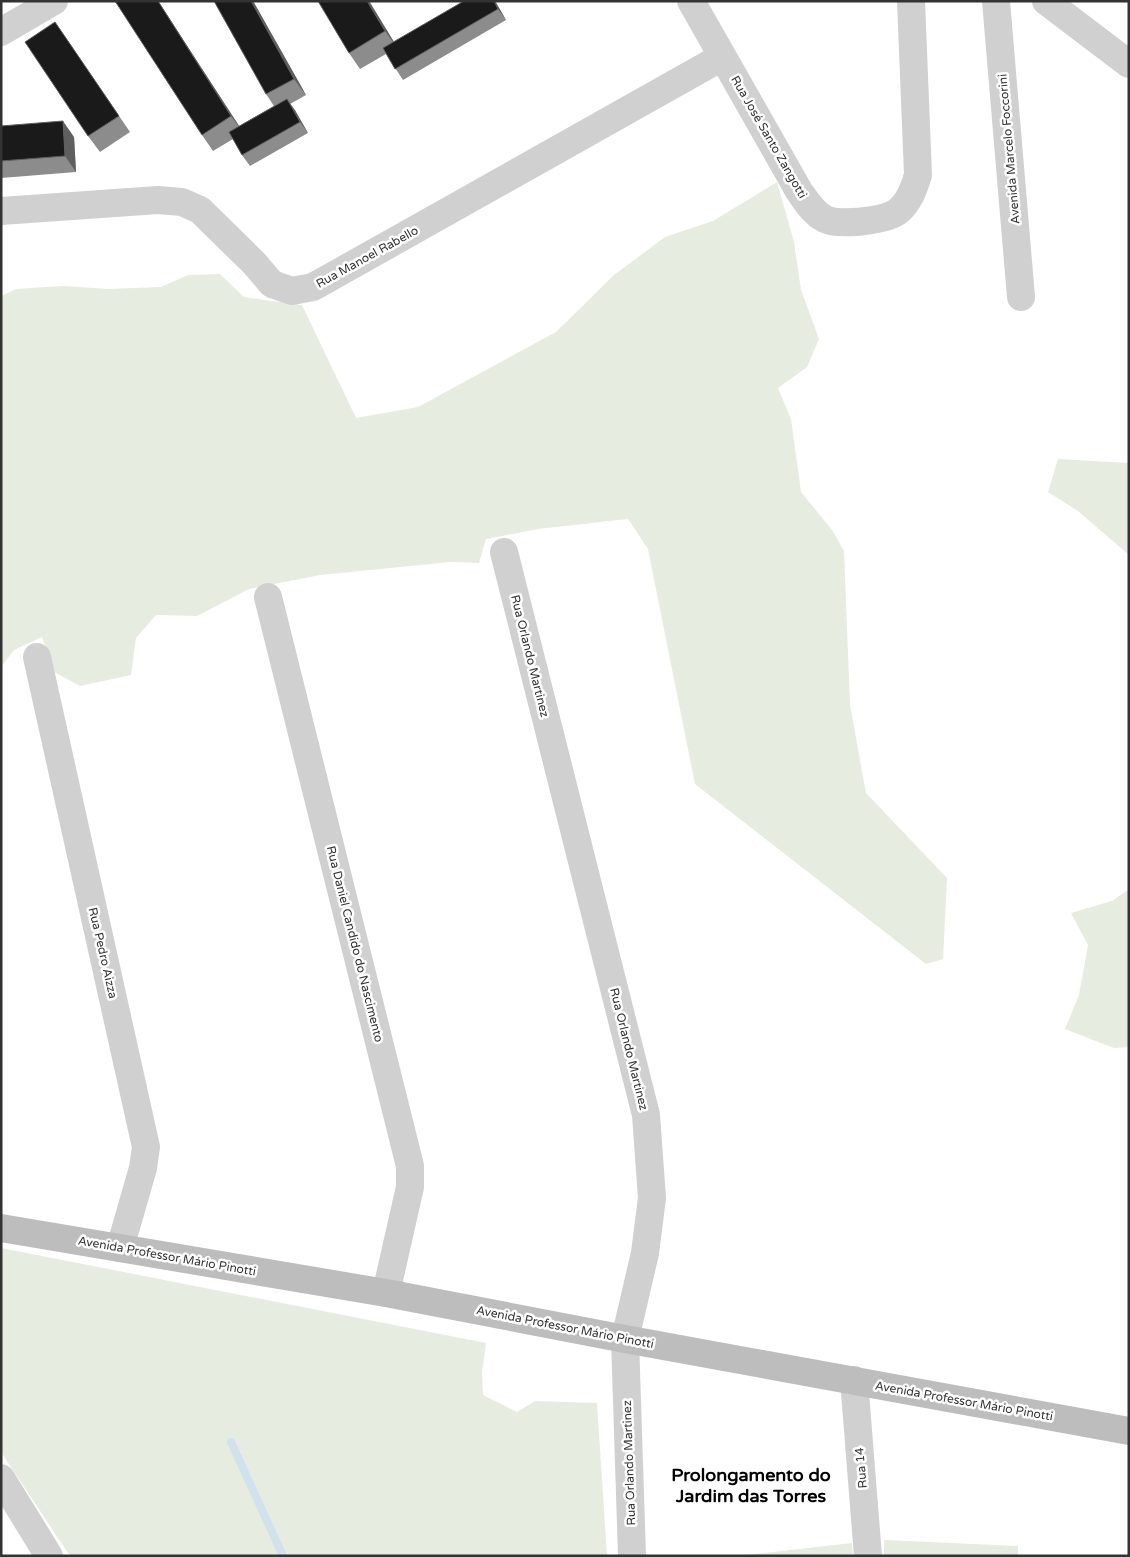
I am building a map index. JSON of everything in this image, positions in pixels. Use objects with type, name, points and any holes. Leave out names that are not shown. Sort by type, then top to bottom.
[{"type":"street","points":[[1,32],[54,1]]},
{"type":"street","name":"Rua José Santo Zangotti","points":[[690,1],[799,191],[816,213],[827,220],[861,222],[896,212],[913,191],[918,175],[911,1]]},
{"type":"street","name":"Avenida Marcelo Foccorini","points":[[996,1],[1021,298]]},
{"type":"street","points":[[1046,1],[1129,64]]},
{"type":"street","name":"Rua Manoel Rabello","points":[[1,211],[158,200],[182,202],[200,210],[254,263],[272,284],[292,290],[313,287],[722,57]]},
{"type":"street","name":"Rua Orlando Martinez","points":[[504,552],[646,1115],[652,1198],[645,1253],[625,1339],[632,1556]]},
{"type":"street","name":"Rua Daniel Candido do Nascimento","points":[[268,597],[410,1166],[410,1187],[386,1293]]},
{"type":"street","name":"Rua Pedro Aizza","points":[[37,657],[146,1147],[143,1168],[120,1248]]},
{"type":"street","name":"Avenida Professor Mário Pinotti","points":[[1,1228],[386,1293],[625,1339],[1129,1431]]},
{"type":"street","name":"Rua 14","points":[[854,1380],[868,1556]]},
{"type":"street","points":[[1,1478],[49,1556]]},
{"type":"shaded area","points":[[777,182],[794,242],[801,290],[819,339],[807,367],[778,388],[791,419],[801,492],[832,530],[844,551],[850,705],[866,793],[947,878],[943,959],[926,964],[695,784],[648,549],[628,519],[538,529],[486,539],[479,563],[450,562],[320,575],[249,589],[197,616],[156,615],[136,638],[131,675],[80,686],[54,672],[42,637],[14,650],[1,667],[1,296],[16,289],[63,286],[108,289],[161,287],[188,275],[220,274],[244,297],[302,305],[356,418],[418,407],[556,332],[614,275],[665,237],[713,221]]},
{"type":"shaded area","points":[[1058,459],[1129,463],[1129,555],[1078,511],[1048,492]]},
{"type":"shaded area","points":[[1129,889],[1129,1047],[1114,1048],[1065,1029],[1079,995],[1088,945],[1071,913],[1112,901]]},
{"type":"shaded area","points":[[1,1248],[486,1343],[482,1372],[483,1395],[517,1412],[535,1401],[597,1403],[607,1556],[70,1556],[1,1452]]},
{"type":"shaded area","points":[[884,1540],[1018,1546],[1018,1556],[884,1556]]},
{"type":"shaded area","points":[[852,1543],[853,1556],[737,1556]]},
{"type":"building","points":[[115,1],[158,1],[231,116],[202,135]]},
{"type":"building","points":[[214,1],[251,1],[294,79],[266,94]]},
{"type":"building","points":[[318,1],[367,1],[385,31],[349,53]]},
{"type":"building","points":[[464,1],[494,1],[498,9],[395,69],[383,48]]},
{"type":"building","points":[[55,22],[119,116],[88,136],[25,42]]},
{"type":"building","points":[[287,99],[300,122],[242,155],[229,132]]},
{"type":"building","points":[[63,121],[65,156],[1,161],[1,126]]},
{"type":"waterway","points":[[231,1442],[283,1556]]},
{"type":"district","name":"Prolongamento do Jardim das Torres","points":[[751,1485]]}]
